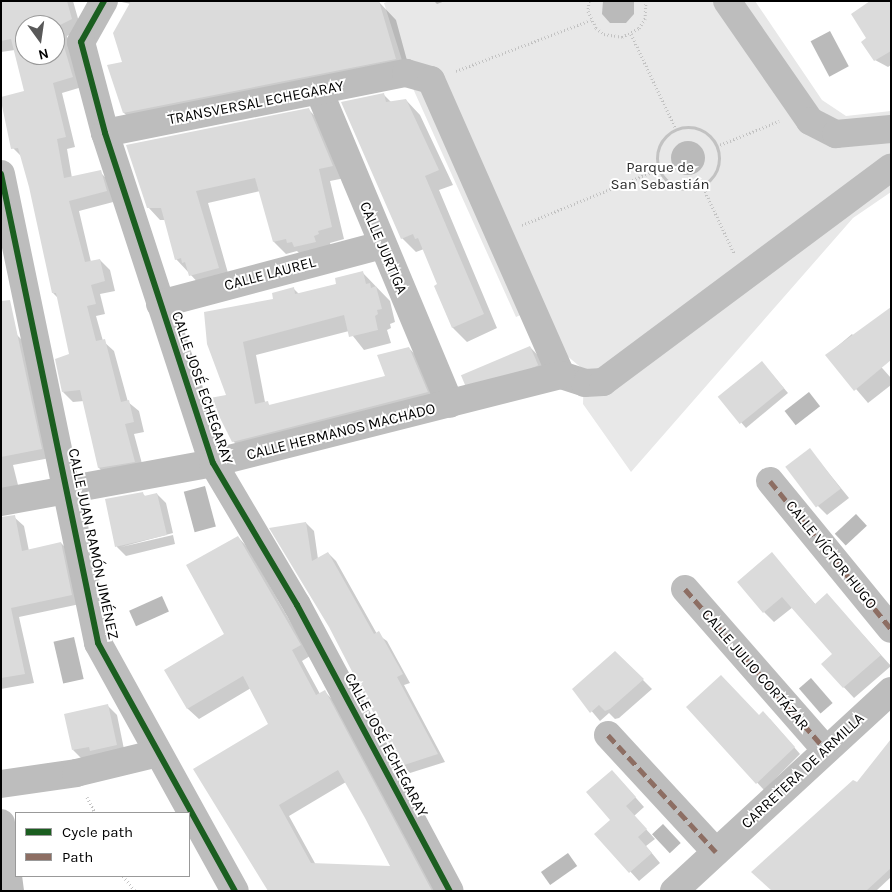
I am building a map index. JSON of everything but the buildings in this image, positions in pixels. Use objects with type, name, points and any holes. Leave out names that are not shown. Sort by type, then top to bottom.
[{"type":"street","name":"CALLE JOSÉ ECHEGARAY","points":[[104,1],[81,42],[105,133],[213,463],[297,605],[450,891]]},
{"type":"street","points":[[727,1],[810,120],[836,134],[891,129]]},
{"type":"street","name":"TRANSVERSAL ECHEGARAY","points":[[105,133],[319,91],[419,76]]},
{"type":"street","points":[[419,76],[499,234],[532,310],[573,379]]},
{"type":"street","name":"CALLE JURTIGA","points":[[319,91],[381,245],[450,404]]},
{"type":"street","name":"CALLE HERMANOS MACHADO","points":[[1,502],[68,487],[213,463],[450,404],[573,379],[603,382],[891,167]]},
{"type":"street","name":"CALLE JUAN RAMÓN JIMÉNEZ","points":[[1,174],[68,487],[98,643],[235,891]]},
{"type":"street","name":"CALLE LAUREL","points":[[160,304],[381,245]]},
{"type":"street","name":"CALLE VÍCTOR HUGO","points":[[770,481],[891,628]]},
{"type":"street","name":"CALLE JULIO CORTÁZAR","points":[[685,589],[826,750]]},
{"type":"street","name":"CARRETERA DE ARMILLA","points":[[674,891],[891,691]]},
{"type":"street","points":[[608,735],[716,852]]},
{"type":"street","points":[[1,784],[76,774],[158,753]]},
{"type":"street","points":[[1,823],[10,891]]},
{"type":"path","points":[[589,1],[591,20],[596,28],[613,37],[631,34],[645,19],[646,1]]},
{"type":"path","points":[[419,76],[591,20]]},
{"type":"path","points":[[631,34],[676,129]]},
{"type":"path","points":[[717,146],[804,111]]},
{"type":"path","points":[[685,127],[704,131],[717,146],[719,164],[715,173],[702,186],[682,188],[672,185],[659,170],[657,160],[661,142],[676,129],[685,127]]},
{"type":"path","points":[[499,234],[659,170]]},
{"type":"path","points":[[702,186],[745,276]]},
{"type":"path","points":[[124,877],[135,891]]},
{"type":"green space","name":"Parque de San Sebastián","points":[[389,1],[755,1],[822,100],[846,116],[891,111],[891,192],[853,218],[631,472],[583,404],[584,370],[566,355],[531,310],[516,317],[406,73],[384,3]]},
{"type":"shaded area","points":[[603,1],[634,1],[634,14],[626,23],[610,23],[602,14]]},
{"type":"shaded area","points":[[830,31],[849,66],[829,77],[811,41]]},
{"type":"shaded area","points":[[688,141],[695,142],[700,146],[704,151],[704,165],[700,170],[695,174],[688,175],[681,174],[676,170],[672,165],[671,158],[672,151],[676,146],[681,142]]},
{"type":"shaded area","points":[[809,392],[820,406],[796,425],[785,411]]},
{"type":"shaded area","points":[[205,486],[216,527],[195,532],[184,492]]},
{"type":"shaded area","points":[[856,514],[867,526],[846,545],[835,534]]},
{"type":"shaded area","points":[[162,596],[169,612],[136,626],[129,611]]},
{"type":"shaded area","points":[[74,637],[84,679],[63,684],[54,642]]},
{"type":"shaded area","points":[[811,678],[833,703],[821,713],[799,688]]},
{"type":"shaded area","points":[[663,824],[681,843],[670,853],[652,834]]},
{"type":"shaded area","points":[[568,853],[577,866],[550,885],[541,872]]},
{"type":"marked path","points":[[770,481],[891,629]]},
{"type":"marked path","points":[[685,589],[826,750]]},
{"type":"marked path","points":[[608,735],[716,852]]},
{"type":"cycle path","points":[[104,1],[81,42],[105,133],[213,463],[297,605],[450,891]]},
{"type":"cycle path","points":[[1,174],[98,643],[235,891]]}]
